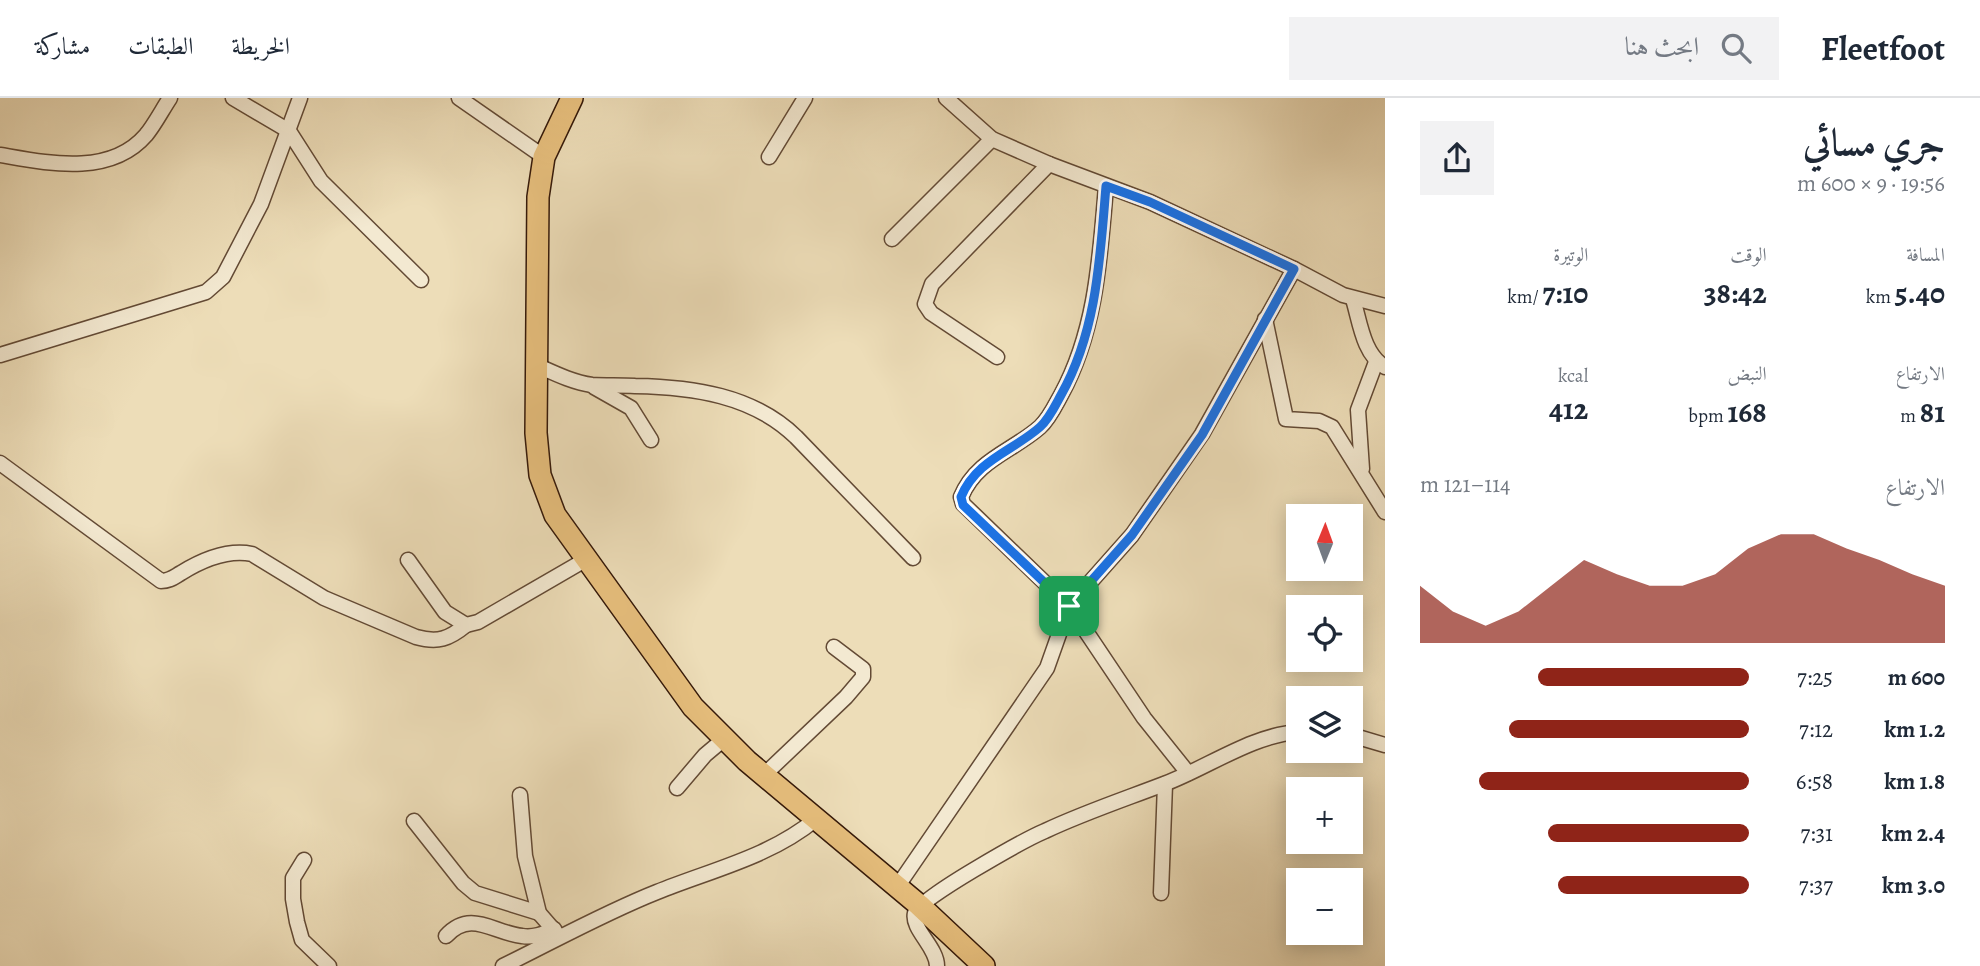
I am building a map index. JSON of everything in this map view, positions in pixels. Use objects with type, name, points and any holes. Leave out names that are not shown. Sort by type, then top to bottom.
[{"type":"main road","points":[[572,98],[544,157],[538,197],[536,433],[540,475],[555,516],[693,708],[764,775],[919,905],[984,966]]},
{"type":"street","points":[[0,155],[89,164],[117,158],[145,136],[170,98]]},
{"type":"street","points":[[233,98],[289,131],[321,181],[421,281]]},
{"type":"street","points":[[0,355],[206,292],[215,285],[223,276],[261,204],[300,98]]},
{"type":"street","points":[[459,98],[544,157]]},
{"type":"street","points":[[769,157],[806,98]]},
{"type":"street","points":[[946,98],[992,139],[1049,164],[1150,202],[1353,299],[1385,306]]},
{"type":"street","points":[[892,239],[992,139]]},
{"type":"street","points":[[997,357],[931,313],[925,304],[927,294],[932,284],[1049,164]]},
{"type":"street","points":[[1106,186],[1092,313],[1067,384],[1041,426],[981,466],[961,497],[963,505],[1069,606],[1144,718],[1188,773]]},
{"type":"street","points":[[897,887],[1046,668],[1069,606],[1132,535],[1202,435],[1294,269]]},
{"type":"street","points":[[1353,299],[1368,350],[1381,364],[1358,410],[1363,475]]},
{"type":"street","points":[[1265,319],[1286,419],[1319,421],[1332,427],[1385,512]]},
{"type":"street","points":[[536,365],[568,379],[590,384],[699,390],[761,411],[788,429],[914,558]]},
{"type":"street","points":[[590,384],[631,408],[651,440]]},
{"type":"street","points":[[0,463],[161,581],[173,579],[207,559],[242,552],[252,554],[324,598],[431,641],[450,638],[466,625],[478,622],[585,560]]},
{"type":"street","points":[[408,560],[445,612],[466,625]]},
{"type":"street","points":[[764,775],[846,697],[863,677],[863,668],[834,647]]},
{"type":"street","points":[[937,966],[932,950],[916,925],[915,914],[919,905],[957,879],[1043,831],[1165,784],[1252,745],[1286,735]]},
{"type":"street","points":[[677,788],[705,755],[724,739]]},
{"type":"street","points":[[1363,739],[1385,745]]},
{"type":"street","points":[[1161,893],[1165,784]]},
{"type":"street","points":[[520,795],[525,856],[539,913],[556,932]]},
{"type":"street","points":[[446,936],[454,928],[469,923],[522,937],[556,932],[774,848],[816,819]]},
{"type":"street","points":[[414,821],[463,883],[475,893],[539,913]]},
{"type":"street","points":[[303,860],[293,878],[297,922],[302,940],[329,966]]},
{"type":"street","points":[[503,966],[556,932]]},
{"type":"route","points":[[1106,186],[1196,222],[1294,269],[1202,435],[1132,535],[1069,606],[963,505],[961,497],[981,466],[1041,426],[1067,384],[1092,313],[1106,186]]}]
